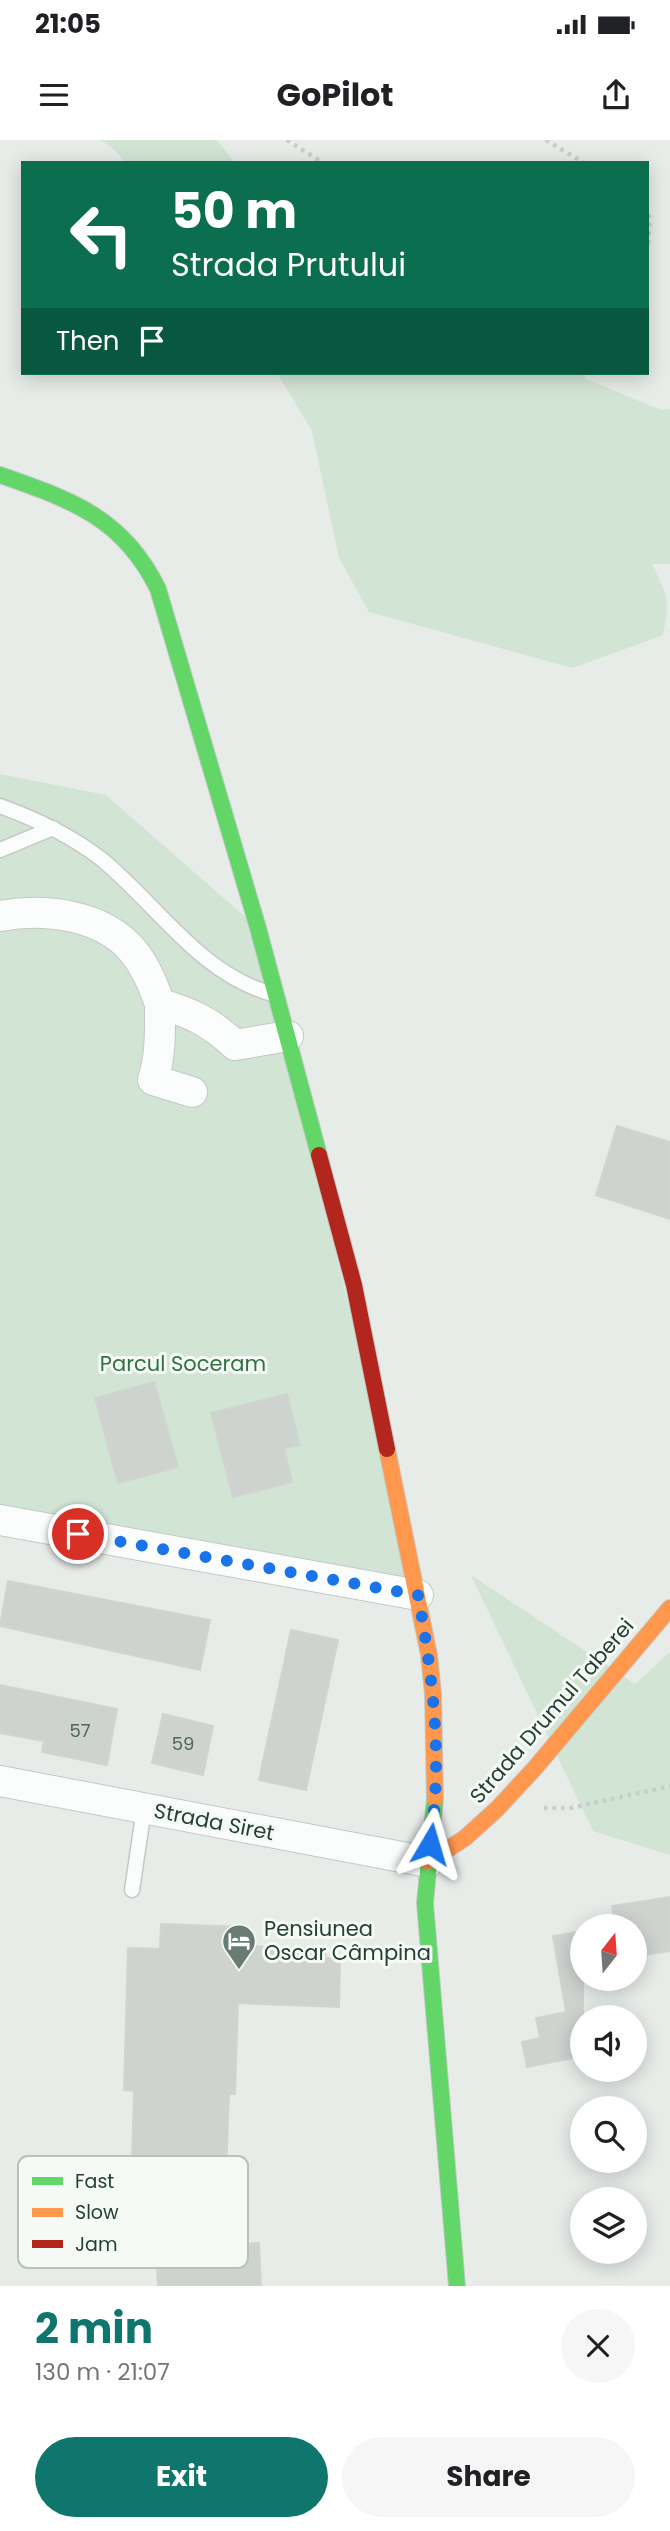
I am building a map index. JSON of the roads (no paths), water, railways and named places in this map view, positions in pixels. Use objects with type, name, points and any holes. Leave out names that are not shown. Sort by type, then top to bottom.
[{"type":"street","points":[[0,475],[92,512],[116,530],[143,559],[158,589],[288,1036],[354,1285],[429,1655],[436,1791],[425,1903],[457,2286]]},
{"type":"street","points":[[0,916],[35,911],[85,920],[111,933],[132,949],[149,975],[160,1004],[159,1061],[153,1080],[192,1092]]},
{"type":"street","points":[[160,1004],[193,1014],[208,1022],[235,1045],[288,1036]]},
{"type":"street","points":[[0,1520],[418,1595]]},
{"type":"street","name":"Strada Drumul Taberei","points":[[428,1862],[465,1838],[536,1768],[670,1608]]},
{"type":"street","name":"Strada Siret","points":[[0,1781],[428,1862]]},
{"type":"lane","points":[[0,806],[76,840],[102,859],[195,950],[214,965],[254,988],[276,995]]},
{"type":"lane","points":[[0,850],[53,828]]},
{"type":"lane","points":[[132,1890],[144,1809]]},
{"type":"place","name":"Pensiunea Oscar Câmpina","points":[[239,1971]]},
{"type":"park label","name":"Parcul Soceram","points":[[183,1364]]}]
